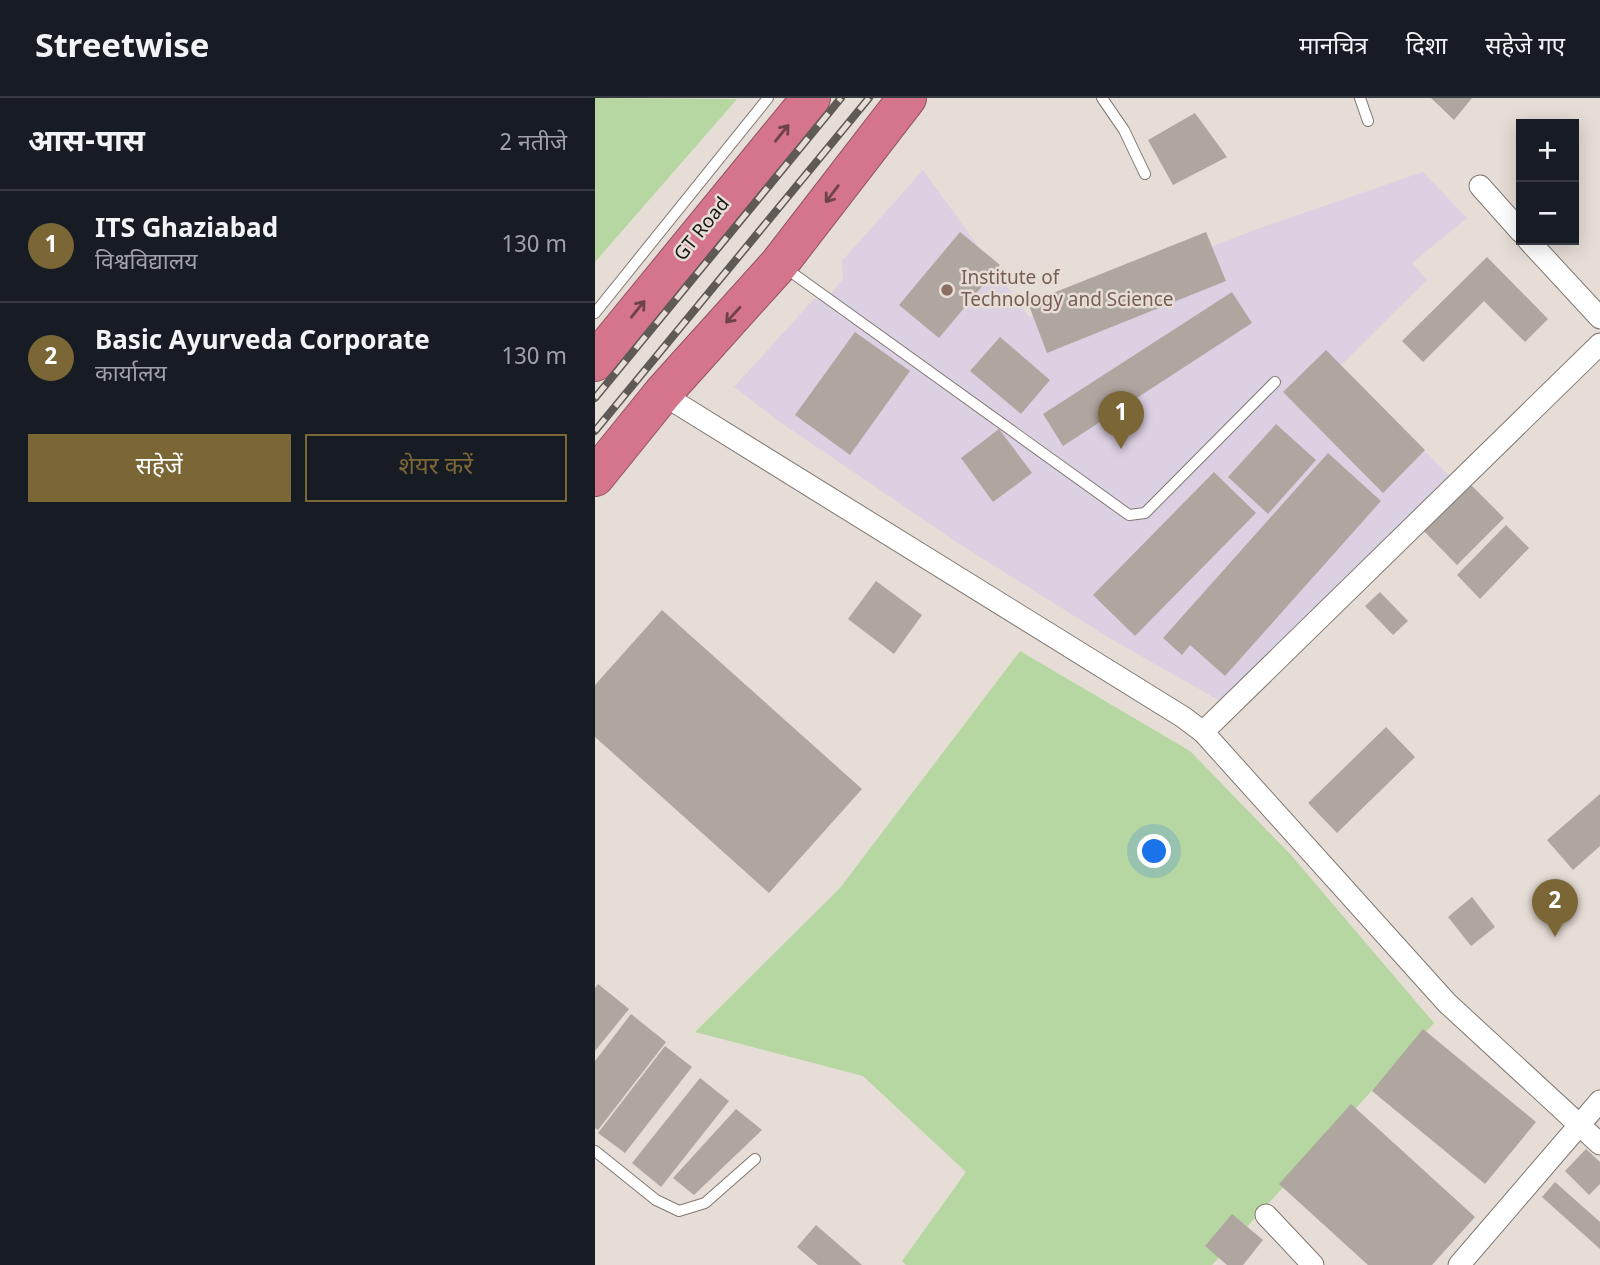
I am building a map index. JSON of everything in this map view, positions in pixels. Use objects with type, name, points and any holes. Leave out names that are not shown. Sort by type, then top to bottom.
[{"type":"highway","name":"GT Road","points":[[595,362],[811,98]]},
{"type":"highway","points":[[595,477],[662,394],[779,264],[898,109]]},
{"type":"street","points":[[1480,187],[1516,227]]},
{"type":"street","points":[[1533,245],[1600,318]]},
{"type":"street","points":[[1203,732],[1600,344]]},
{"type":"street","points":[[662,394],[1183,717],[1203,732],[1447,1003],[1600,1144]]},
{"type":"street","points":[[1459,1265],[1600,1101]]},
{"type":"street","points":[[1266,1215],[1314,1265]]},
{"type":"lane","points":[[595,313],[768,98]]},
{"type":"lane","points":[[1102,98],[1124,130],[1145,174]]},
{"type":"lane","points":[[1360,98],[1368,121]]},
{"type":"lane","points":[[779,264],[1129,515],[1145,513],[1275,382]]},
{"type":"lane","points":[[595,1151],[656,1200],[679,1211],[705,1203],[755,1159]]},
{"type":"shaded area","points":[[923,170],[1029,317],[1260,228],[1423,172],[1467,218],[1412,263],[1427,280],[1339,367],[1450,476],[1229,706],[1111,639],[958,543],[780,422],[734,387],[814,299],[825,301],[843,279],[842,261]]},
{"type":"green space","points":[[595,98],[737,99],[595,262]]},
{"type":"green space","points":[[1020,651],[1190,751],[1291,855],[1434,1023],[1212,1265],[906,1265],[902,1261],[966,1172],[863,1076],[695,1032],[840,888]]},
{"type":"building","points":[[1431,98],[1472,98],[1454,120]]},
{"type":"building","points":[[1195,113],[1227,157],[1173,185],[1148,140]]},
{"type":"building","points":[[960,232],[1000,265],[939,338],[899,305]]},
{"type":"building","points":[[1206,232],[1226,281],[1047,353],[1028,303]]},
{"type":"building","points":[[1487,257],[1548,319],[1525,342],[1484,301],[1423,362],[1402,341]]},
{"type":"building","points":[[1232,292],[1252,323],[1063,446],[1043,414]]},
{"type":"building","points":[[855,332],[910,371],[850,455],[795,415]]},
{"type":"building","points":[[1000,337],[1050,380],[1021,414],[970,371]]},
{"type":"building","points":[[1326,350],[1425,450],[1383,493],[1283,392]]},
{"type":"building","points":[[1276,424],[1316,460],[1268,514],[1228,477]]},
{"type":"building","points":[[999,429],[1032,473],[993,502],[961,458]]},
{"type":"building","points":[[1328,453],[1381,501],[1225,676],[1190,645],[1182,655],[1163,638]]},
{"type":"building","points":[[1214,472],[1256,513],[1135,636],[1093,595]]},
{"type":"building","points":[[1466,480],[1504,518],[1457,565],[1419,526]]},
{"type":"building","points":[[1506,525],[1529,548],[1480,599],[1457,575]]},
{"type":"building","points":[[876,581],[922,615],[894,654],[848,619]]},
{"type":"building","points":[[1380,592],[1408,621],[1393,635],[1365,606]]},
{"type":"building","points":[[662,610],[862,789],[769,893],[595,737],[595,685]]},
{"type":"building","points":[[1386,727],[1415,757],[1337,833],[1308,803]]},
{"type":"building","points":[[1600,794],[1600,846],[1573,870],[1547,840]]},
{"type":"building","points":[[1472,897],[1495,927],[1471,946],[1448,917]]},
{"type":"building","points":[[598,984],[629,1009],[595,1051],[595,988]]},
{"type":"building","points":[[631,1014],[666,1042],[598,1130],[595,1128],[595,1061]]},
{"type":"building","points":[[1423,1029],[1536,1122],[1485,1184],[1372,1091]]},
{"type":"building","points":[[665,1046],[692,1067],[625,1153],[598,1133]]},
{"type":"building","points":[[700,1078],[729,1101],[661,1187],[632,1163]]},
{"type":"building","points":[[1351,1104],[1475,1217],[1432,1265],[1368,1265],[1279,1184]]},
{"type":"building","points":[[736,1109],[762,1130],[694,1195],[673,1178]]},
{"type":"building","points":[[1586,1149],[1600,1162],[1600,1184],[1589,1195],[1565,1171]]},
{"type":"building","points":[[1555,1182],[1600,1222],[1600,1249],[1542,1197]]},
{"type":"building","points":[[1232,1214],[1263,1240],[1243,1265],[1227,1265],[1205,1246]]},
{"type":"building","points":[[816,1225],[862,1265],[818,1265],[797,1247]]},
{"type":"railway","points":[[595,398],[841,98]]},
{"type":"railway","points":[[595,431],[869,98]]},
{"type":"place","name":"Institute of Technology and Science","points":[[947,290]]},
{"type":"place","name":"ITS Ghaziabad","points":[[1121,449]]},
{"type":"place","name":"Basic Ayurveda Corporate","points":[[1555,937]]}]
